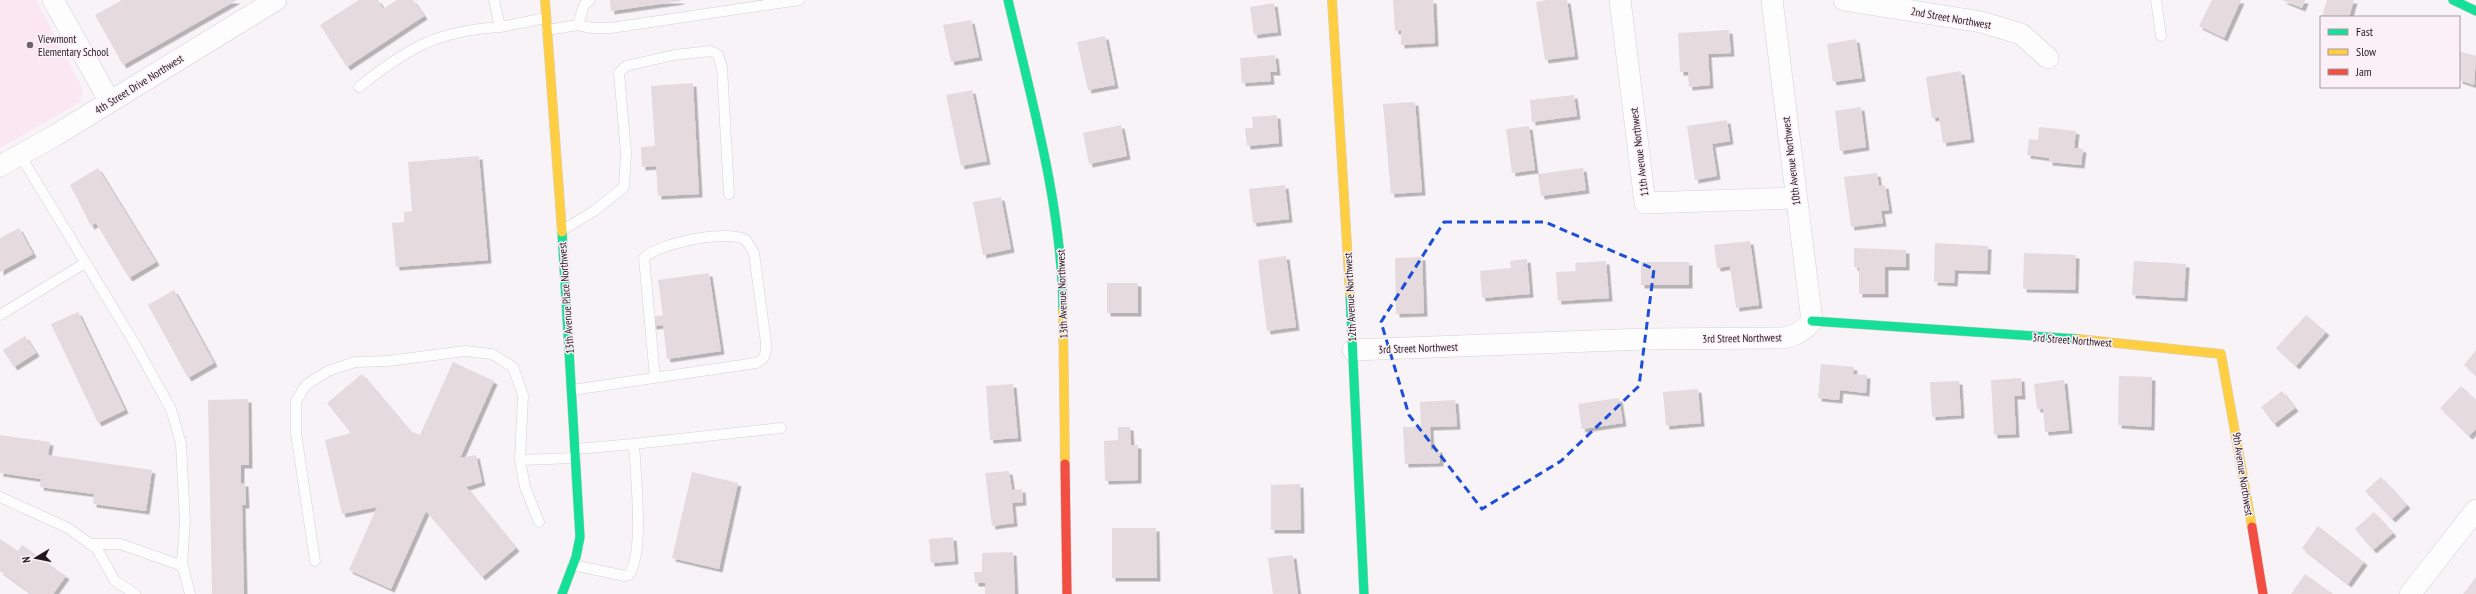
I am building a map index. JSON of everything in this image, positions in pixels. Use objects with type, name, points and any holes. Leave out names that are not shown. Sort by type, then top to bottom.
[{"type":"street","points":[[53,0],[110,102]]},
{"type":"street","name":"4th Street Drive Northwest","points":[[0,166],[110,102],[276,0]]},
{"type":"street","name":"13th Avenue Place Northwest","points":[[545,0],[546,30],[562,231],[580,537],[573,564],[562,594]]},
{"type":"street","name":"13th Avenue Northwest","points":[[1008,0],[1047,169],[1059,237],[1063,285],[1067,594]]},
{"type":"street","name":"12th Avenue Northwest","points":[[1332,0],[1362,505],[1364,594]]},
{"type":"street","name":"11th Avenue Northwest","points":[[1620,0],[1645,203],[1796,198]]},
{"type":"street","name":"10th Avenue Northwest","points":[[1772,0],[1812,321]]},
{"type":"street","name":"2nd Street Northwest","points":[[1844,0],[1981,22],[2021,34],[2048,58]]},
{"type":"street","points":[[2453,0],[2476,11]]},
{"type":"street","name":"3rd Street Northwest","points":[[1353,350],[1645,339],[1783,338],[1800,333],[1812,321],[2088,340],[2220,354]]},
{"type":"street","name":"9th Avenue Northwest","points":[[2220,354],[2235,426],[2263,594]]},
{"type":"street","points":[[2410,594],[2476,510]]},
{"type":"lane","points":[[494,0],[500,27]]},
{"type":"lane","points":[[578,25],[584,5],[590,0]]},
{"type":"lane","points":[[546,30],[578,25],[592,28],[611,28],[799,0]]},
{"type":"lane","points":[[2156,0],[2161,36]]},
{"type":"lane","points":[[359,87],[421,43],[447,34],[475,28],[500,27],[546,18]]},
{"type":"lane","points":[[562,231],[594,211],[624,187],[626,153],[619,73],[626,66],[633,64],[674,55],[711,51],[718,55],[722,66],[729,194]]},
{"type":"lane","points":[[20,155],[132,339],[171,409],[181,444],[185,522],[183,566],[190,594]]},
{"type":"lane","points":[[572,390],[655,378],[756,363],[766,356],[766,343],[754,253],[746,240],[733,236],[708,238],[666,246],[649,252],[644,258],[655,378]]},
{"type":"lane","points":[[0,315],[85,263]]},
{"type":"lane","points":[[315,561],[296,433],[296,401],[306,385],[328,371],[355,362],[388,361],[464,351],[492,354],[513,367],[523,395],[520,460],[525,487],[539,522]]},
{"type":"lane","points":[[520,460],[576,454],[633,444],[781,428]]},
{"type":"lane","points":[[573,564],[625,576],[629,575],[633,570],[637,553],[635,456],[633,444]]},
{"type":"lane","points":[[0,497],[68,528],[97,550],[115,581],[135,594]]},
{"type":"lane","points":[[89,544],[120,544],[183,566]]},
{"type":"highlighted area","points":[[1444,222],[1545,222],[1654,269],[1639,386],[1561,461],[1482,509],[1409,415],[1381,322]]},
{"type":"shaded area","name":"Viewmont Elementary School","points":[[0,0],[36,0],[83,90],[80,102],[0,148]]},
{"type":"building","points":[[122,0],[237,0],[123,65],[95,15]]},
{"type":"building","points":[[359,0],[378,0],[383,9],[397,0],[413,0],[424,16],[347,67],[320,25]]},
{"type":"building","points":[[610,0],[680,0],[681,1],[611,11]]},
{"type":"building","points":[[1393,0],[1433,0],[1435,43],[1401,45],[1401,30],[1395,31]]},
{"type":"building","points":[[1547,0],[1567,0],[1575,56],[1545,60],[1536,2]]},
{"type":"building","points":[[2212,0],[2241,0],[2224,38],[2199,26]]},
{"type":"building","points":[[2282,0],[2305,0],[2302,8]]},
{"type":"building","points":[[2327,0],[2354,0],[2349,16],[2322,16]]},
{"type":"building","points":[[1274,3],[1278,32],[1254,35],[1250,7]]},
{"type":"building","points":[[971,20],[979,57],[951,62],[943,25]]},
{"type":"building","points":[[1729,30],[1731,53],[1708,54],[1710,85],[1689,87],[1688,72],[1680,72],[1678,33]]},
{"type":"building","points":[[1105,36],[1115,85],[1088,90],[1077,42]]},
{"type":"building","points":[[1856,39],[1862,78],[1833,82],[1827,44]]},
{"type":"building","points":[[2460,51],[2476,56],[2474,85],[2460,80]]},
{"type":"building","points":[[1275,55],[1277,72],[1270,72],[1271,81],[1242,83],[1240,58]]},
{"type":"building","points":[[1961,71],[1971,139],[1943,143],[1939,117],[1932,118],[1926,77]]},
{"type":"building","points":[[693,83],[699,194],[658,196],[656,166],[642,167],[641,147],[655,146],[651,86]]},
{"type":"building","points":[[972,90],[987,161],[961,166],[946,95]]},
{"type":"building","points":[[1574,95],[1577,116],[1532,122],[1530,100]]},
{"type":"building","points":[[1415,102],[1422,192],[1391,194],[1383,104]]},
{"type":"building","points":[[1861,107],[1866,147],[1840,151],[1835,111]]},
{"type":"building","points":[[1277,115],[1279,143],[1247,146],[1245,128],[1253,128],[1252,117]]},
{"type":"building","points":[[1727,120],[1730,141],[1712,144],[1717,176],[1695,180],[1687,126]]},
{"type":"building","points":[[1121,125],[1127,156],[1089,164],[1083,133]]},
{"type":"building","points":[[1529,126],[1535,170],[1512,173],[1506,129]]},
{"type":"building","points":[[2039,127],[2076,131],[2074,148],[2083,149],[2081,165],[2049,162],[2049,158],[2027,155],[2029,139],[2038,140]]},
{"type":"building","points":[[479,156],[488,260],[396,267],[392,223],[404,222],[404,212],[412,211],[408,162]]},
{"type":"building","points":[[98,168],[156,262],[129,278],[96,223],[91,226],[70,185]]},
{"type":"building","points":[[1583,168],[1586,190],[1541,196],[1538,174]]},
{"type":"building","points":[[1877,173],[1879,186],[1885,185],[1889,210],[1881,211],[1883,223],[1851,227],[1844,177]]},
{"type":"building","points":[[1285,185],[1289,219],[1253,223],[1249,189]]},
{"type":"building","points":[[1001,197],[1011,249],[983,255],[973,202]]},
{"type":"building","points":[[19,228],[33,254],[0,272],[0,238]]},
{"type":"building","points":[[1750,241],[1759,305],[1736,308],[1730,266],[1717,268],[1714,245]]},
{"type":"building","points":[[1935,243],[1988,246],[1987,271],[1955,270],[1954,283],[1934,282]]},
{"type":"building","points":[[1854,248],[1906,250],[1906,267],[1885,267],[1885,294],[1859,294],[1859,268],[1854,267]]},
{"type":"building","points":[[2024,253],[2076,255],[2075,290],[2023,289]]},
{"type":"building","points":[[1286,256],[1296,327],[1267,331],[1258,260]]},
{"type":"building","points":[[1422,257],[1424,313],[1396,314],[1395,258]]},
{"type":"building","points":[[1527,259],[1530,294],[1482,298],[1480,271],[1511,268],[1510,261]]},
{"type":"building","points":[[1606,261],[1609,298],[1558,301],[1556,272],[1576,271],[1575,263]]},
{"type":"building","points":[[2134,261],[2186,264],[2184,298],[2132,295]]},
{"type":"building","points":[[1641,262],[1689,262],[1689,285],[1641,285]]},
{"type":"building","points":[[709,273],[721,351],[667,359],[663,325],[653,326],[652,317],[663,315],[658,280]]},
{"type":"building","points":[[1107,283],[1138,283],[1138,313],[1107,313]]},
{"type":"building","points":[[174,290],[214,363],[188,378],[148,305]]},
{"type":"building","points":[[78,312],[125,410],[98,423],[51,324]]},
{"type":"building","points":[[2306,315],[2326,332],[2296,366],[2276,348]]},
{"type":"building","points":[[25,336],[36,353],[14,367],[3,350]]},
{"type":"building","points":[[2476,350],[2476,375],[2464,365]]},
{"type":"building","points":[[453,362],[494,381],[460,458],[476,455],[482,482],[466,487],[516,548],[482,577],[426,511],[391,589],[349,570],[377,507],[342,514],[325,440],[351,433],[327,403],[362,374],[410,431],[420,435]]},
{"type":"building","points":[[1821,364],[1854,367],[1853,374],[1867,375],[1866,393],[1840,390],[1839,400],[1818,398]]},
{"type":"building","points":[[2119,376],[2152,377],[2151,427],[2118,425]]},
{"type":"building","points":[[2021,378],[2022,396],[2014,396],[2016,434],[1994,435],[1991,380]]},
{"type":"building","points":[[2064,380],[2069,430],[2045,432],[2043,409],[2037,409],[2034,384]]},
{"type":"building","points":[[1959,381],[1961,415],[1932,417],[1930,382]]},
{"type":"building","points":[[1013,384],[1018,438],[990,440],[986,386]]},
{"type":"building","points":[[2461,386],[2476,400],[2476,429],[2469,436],[2440,408]]},
{"type":"building","points":[[1698,389],[1701,423],[1666,426],[1663,392]]},
{"type":"building","points":[[2282,391],[2295,408],[2274,424],[2261,407]]},
{"type":"building","points":[[1619,398],[1623,423],[1582,429],[1578,404]]},
{"type":"building","points":[[248,399],[249,465],[241,465],[241,483],[245,483],[246,505],[242,505],[244,594],[212,594],[208,400]]},
{"type":"building","points":[[1455,400],[1457,426],[1430,427],[1431,450],[1439,449],[1440,463],[1405,464],[1403,427],[1421,427],[1420,402]]},
{"type":"building","points":[[1118,427],[1130,427],[1131,445],[1138,445],[1138,480],[1105,481],[1104,441],[1118,440]]},
{"type":"building","points":[[0,435],[50,442],[48,455],[152,470],[146,511],[93,504],[94,494],[40,487],[41,479],[0,473]]},
{"type":"building","points":[[1009,471],[1012,490],[1022,489],[1023,502],[1012,503],[1014,523],[992,526],[985,473]]},
{"type":"building","points":[[692,472],[738,483],[719,569],[672,558]]},
{"type":"building","points":[[2381,477],[2407,505],[2392,519],[2365,491]]},
{"type":"building","points":[[1300,484],[1301,530],[1271,530],[1271,485]]},
{"type":"building","points":[[2374,512],[2393,533],[2373,550],[2355,529]]},
{"type":"building","points":[[2318,526],[2364,562],[2348,584],[2302,548]]},
{"type":"building","points":[[1112,528],[1156,528],[1157,578],[1112,578]]},
{"type":"building","points":[[953,537],[955,561],[931,563],[929,539]]},
{"type":"building","points":[[0,539],[18,551],[22,545],[66,576],[53,594],[32,594],[0,571]]},
{"type":"building","points":[[1013,552],[1015,594],[985,594],[985,583],[975,583],[974,572],[982,572],[982,553]]},
{"type":"building","points":[[1293,555],[1298,594],[1273,594],[1268,558]]},
{"type":"building","points":[[2305,574],[2333,594],[2291,594]]},
{"type":"building","points":[[2476,577],[2476,594],[2463,594]]},
{"type":"traffic: fast","points":[[1008,0],[1036,115],[1051,193],[1061,271],[1063,311]]},
{"type":"traffic: fast","points":[[2453,0],[2476,11]]},
{"type":"traffic: fast","points":[[562,232],[580,537],[576,557],[562,594]]},
{"type":"traffic: fast","points":[[1350,294],[1364,594]]},
{"type":"traffic: fast","points":[[1812,321],[2078,339]]},
{"type":"traffic: slow","points":[[545,0],[562,232]]},
{"type":"traffic: slow","points":[[1332,0],[1350,294]]},
{"type":"traffic: slow","points":[[1063,311],[1065,464]]},
{"type":"traffic: slow","points":[[2078,339],[2221,354],[2252,527]]},
{"type":"traffic: jam","points":[[1065,464],[1067,594]]},
{"type":"traffic: jam","points":[[2252,527],[2263,594]]},
{"type":"place","name":"Viewmont Elementary School","points":[[30,45]]}]
